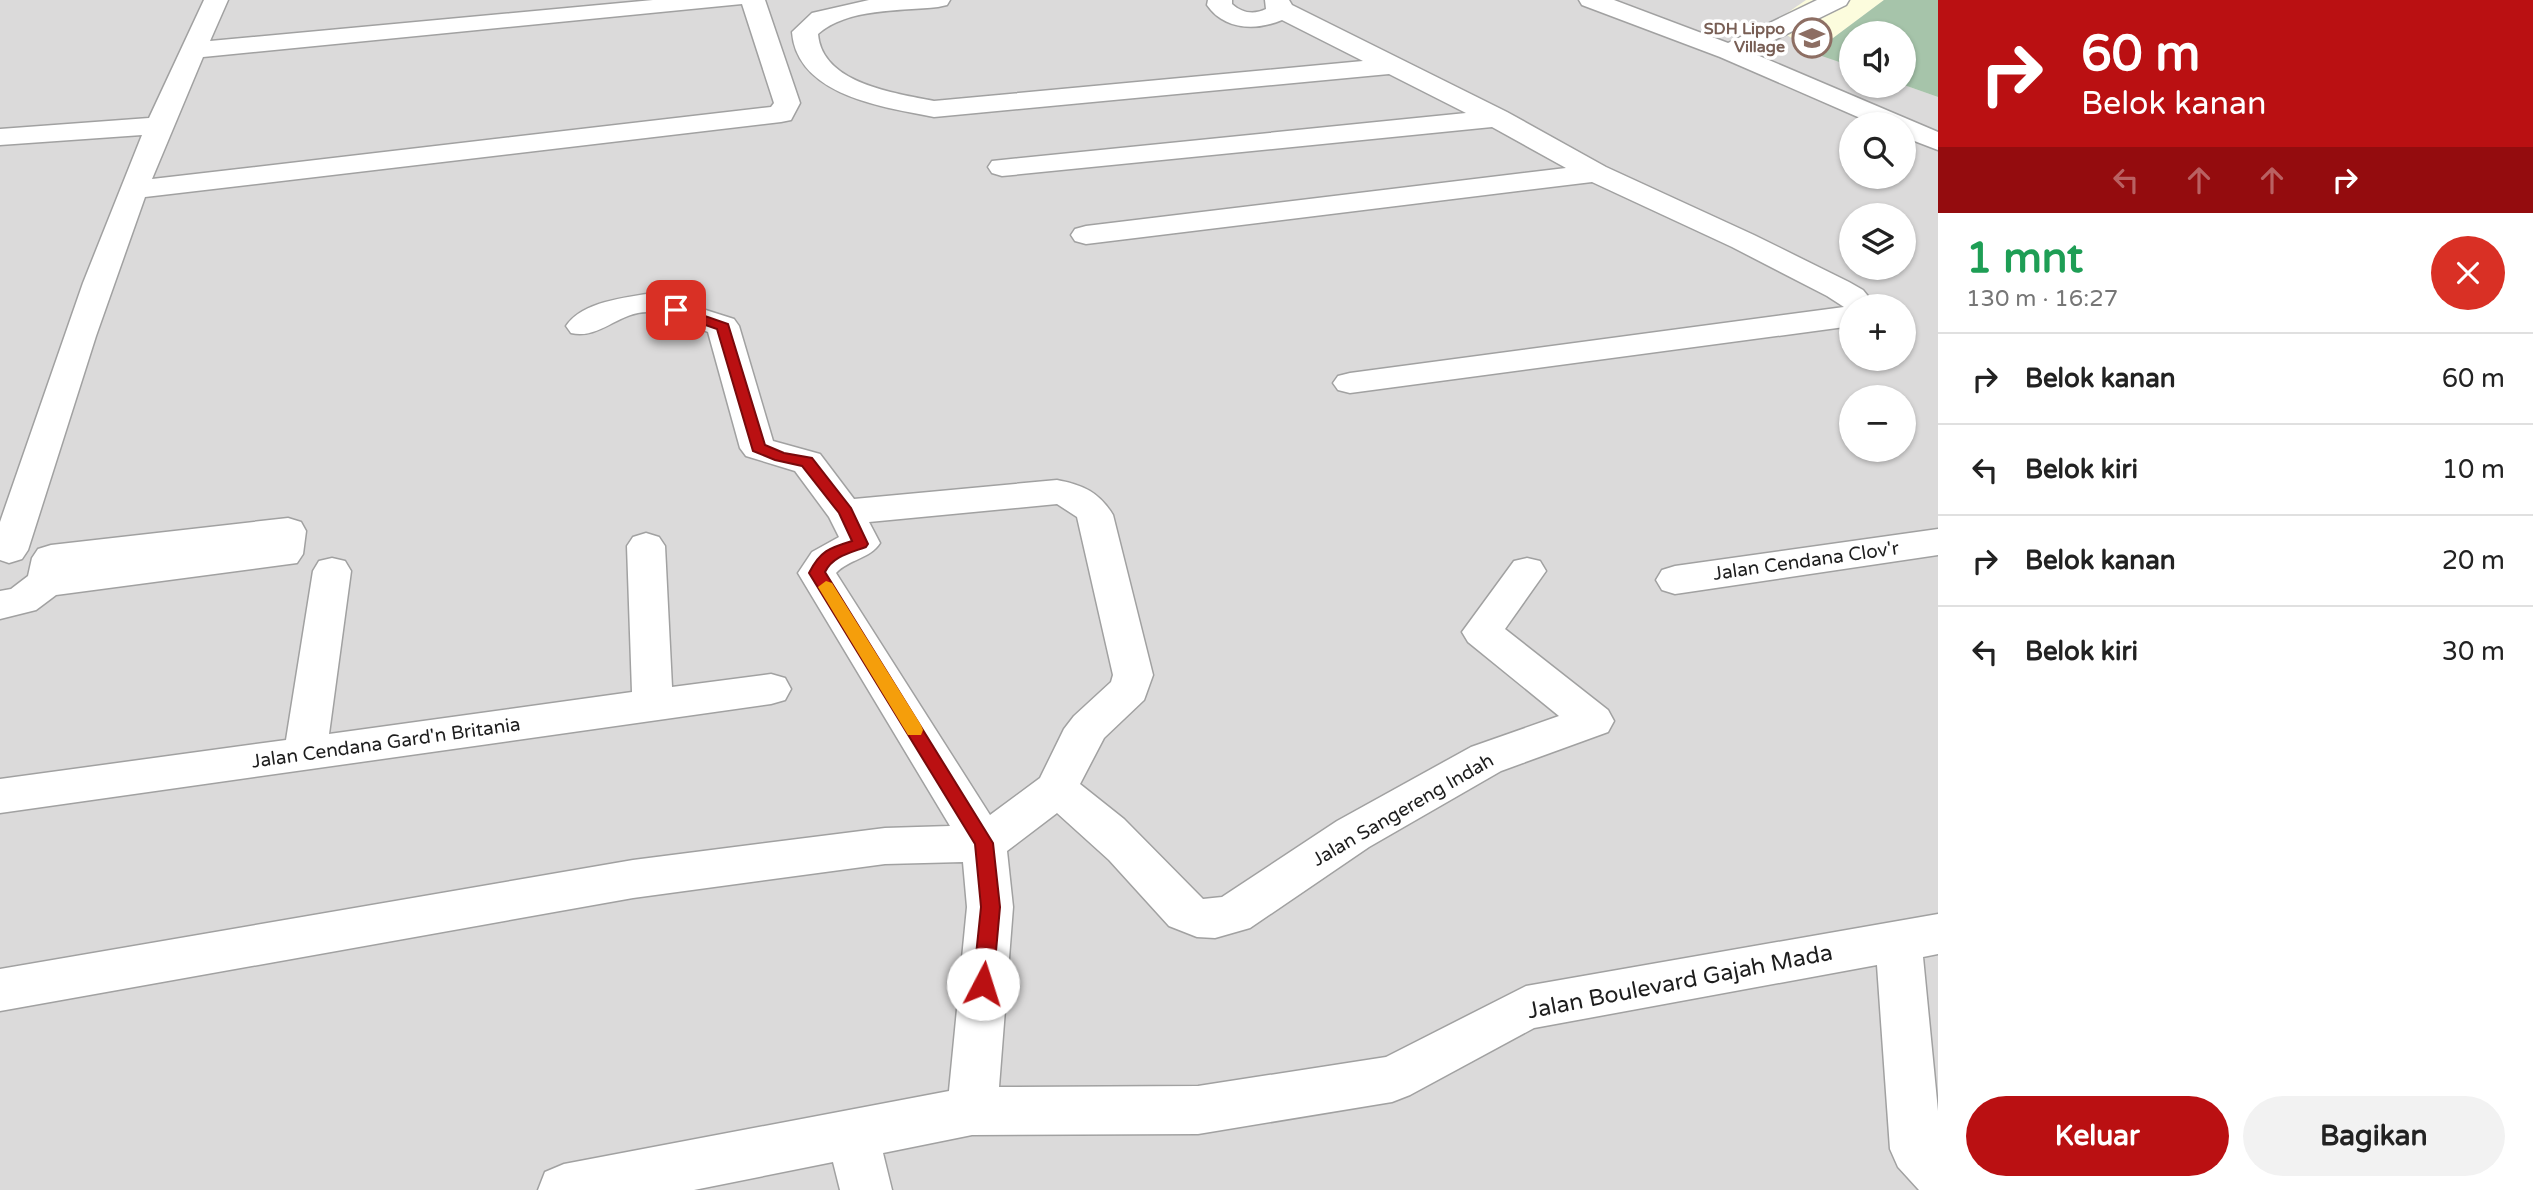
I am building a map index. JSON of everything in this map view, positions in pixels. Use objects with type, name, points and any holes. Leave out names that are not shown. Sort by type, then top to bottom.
[{"type":"street","points":[[49,571],[36,548],[4,552],[159,125],[216,0]]},
{"type":"street","points":[[194,50],[733,0]]},
{"type":"street","points":[[135,190],[780,114],[787,103],[752,0]]},
{"type":"street","points":[[938,0],[864,8],[821,18],[805,32],[807,52],[828,73],[862,91],[934,109],[1390,66]]},
{"type":"street","points":[[1220,0],[1219,5],[1227,13],[1244,19],[1263,19],[1278,5],[1390,66],[1497,118],[1595,173],[1743,241],[1847,294]]},
{"type":"street","points":[[1591,0],[1730,52],[1869,112]]},
{"type":"street","points":[[1730,52],[1837,0]]},
{"type":"street","points":[[1002,167],[1497,118]]},
{"type":"street","points":[[0,136],[159,125]]},
{"type":"street","points":[[1916,132],[1938,142]]},
{"type":"street","points":[[1086,235],[1595,173]]},
{"type":"street","points":[[582,326],[615,309],[652,302],[723,326],[758,448],[780,457],[807,462],[845,512],[861,544],[836,552],[823,561],[817,573],[984,843],[990,907],[972,1111]]},
{"type":"street","points":[[1350,383],[1839,318]]},
{"type":"street","points":[[0,990],[633,879],[885,846],[984,843],[1056,790],[1079,741],[1089,727],[1130,689],[1132,675],[1095,515],[1090,506],[1069,494],[1057,492],[845,512]]},
{"type":"street","points":[[0,605],[22,600],[49,571],[288,531],[284,554],[49,571]]},
{"type":"street","name":"Jalan Cendana Clov'r","points":[[1675,580],[1938,542]]},
{"type":"street","points":[[646,546],[653,705]]},
{"type":"street","points":[[305,754],[332,571]]},
{"type":"street","name":"Jalan Sangereng Indah","points":[[1056,790],[1084,807],[1100,822],[1185,912],[1197,920],[1213,920],[1234,914],[1353,834],[1486,759],[1593,721],[1482,632],[1527,571]]},
{"type":"street","name":"Jalan Cendana Gard'n Britania","points":[[0,796],[771,689]]},
{"type":"street","points":[[1918,938],[1916,1149],[1938,1173]]},
{"type":"street","name":"Jalan Boulevard Gajah Mada","points":[[564,1190],[972,1111],[1198,1110],[1392,1079],[1526,1008],[1918,938]]},
{"type":"street","points":[[852,1133],[866,1190]]},
{"type":"shaded area","points":[[0,0],[1884,0],[1856,21],[1839,21],[1839,33],[1814,52],[1839,61],[1839,98],[1916,98],[1916,89],[1938,97],[1938,1190],[0,1190]]},
{"type":"shaded area","name":"SDH Lippo Village","points":[[1806,0],[1884,0],[1856,21],[1839,21],[1839,34],[1813,53],[1771,24]]},
{"type":"shaded area","points":[[1884,0],[1938,0],[1938,97],[1916,89],[1916,21],[1856,21]]},
{"type":"shaded area","points":[[1839,34],[1839,62],[1813,53]]},
{"type":"slow traffic","points":[[826,587],[914,730]]},
{"type":"place","name":"SDH Lippo Village","points":[[1812,38]]},
{"type":"route","points":[[676,310],[723,326],[758,448],[780,457],[807,462],[845,512],[861,544],[836,552],[823,561],[817,573],[984,843],[990,907],[983,984]]}]
